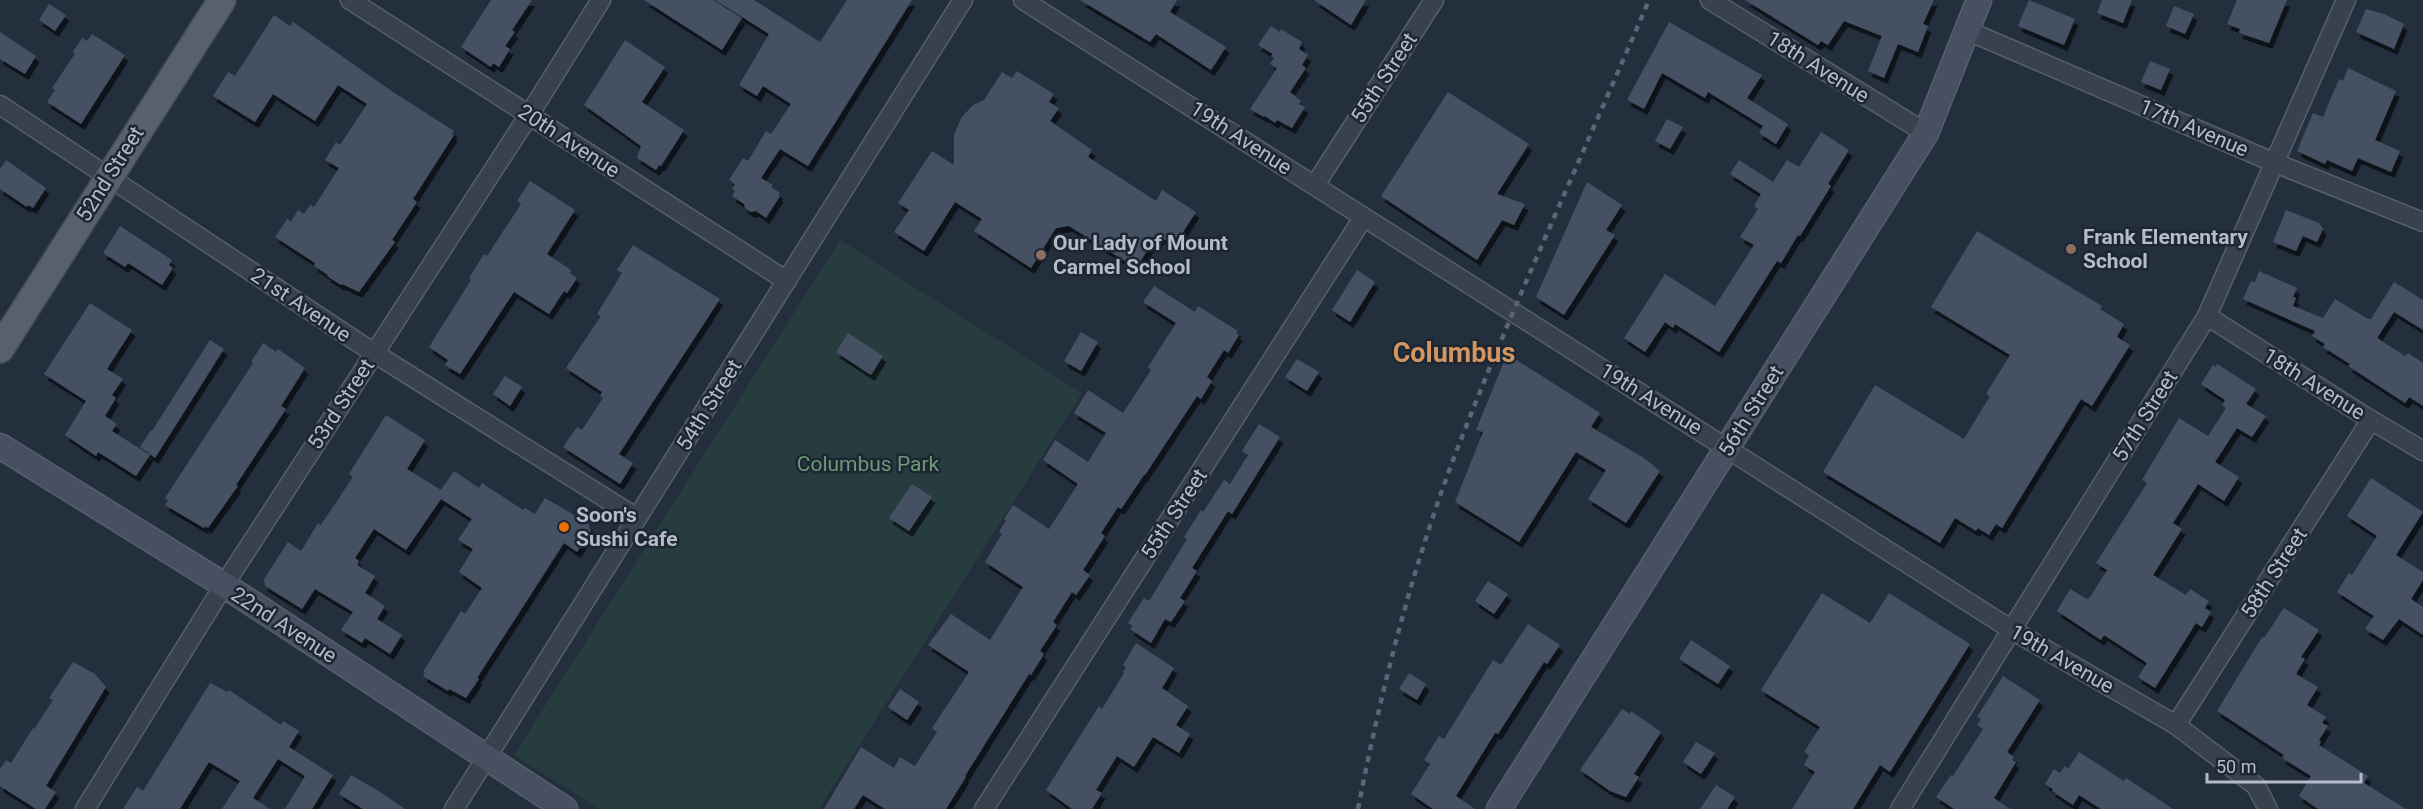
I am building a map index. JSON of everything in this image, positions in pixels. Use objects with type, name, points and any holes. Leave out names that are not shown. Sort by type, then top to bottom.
[{"type":"main road","name":"52nd Street","points":[[0,349],[222,0]]},
{"type":"street","name":"20th Avenue","points":[[350,0],[788,281]]},
{"type":"street","name":"53rd Street","points":[[85,809],[224,585],[601,0]]},
{"type":"street","name":"54th Street","points":[[454,809],[963,0]]},
{"type":"street","name":"19th Avenue","points":[[1023,0],[2012,630],[2176,725],[2256,786],[2268,809]]},
{"type":"street","name":"55th Street","points":[[1315,185],[1434,0]]},
{"type":"street","name":"56th Street","points":[[1499,809],[1926,133],[1979,0]]},
{"type":"street","name":"57th Street","points":[[1900,809],[2207,316],[2346,0]]},
{"type":"street","name":"18th Avenue","points":[[1716,2],[1926,133]]},
{"type":"street","name":"17th Avenue","points":[[1966,30],[2275,163],[2423,222]]},
{"type":"street","name":"21st Avenue","points":[[0,105],[374,353],[637,518]]},
{"type":"street","name":"55th Street","points":[[984,809],[1363,218]]},
{"type":"street","name":"18th Avenue","points":[[2207,316],[2423,451]]},
{"type":"street","name":"58th Street","points":[[2176,725],[2371,420]]},
{"type":"street","name":"22nd Avenue","points":[[0,446],[224,585],[566,809]]},
{"type":"green space","name":"Columbus Park","points":[[840,240],[1082,393],[819,809],[599,809],[514,755]]},
{"type":"building","points":[[491,0],[532,0],[512,30],[515,32],[505,46],[510,49],[499,67],[493,63],[491,67],[461,47]]},
{"type":"building","points":[[644,0],[713,0],[742,18],[722,50]]},
{"type":"building","points":[[715,0],[754,0],[820,42],[847,0],[912,0],[808,166],[780,149],[761,178],[773,185],[771,187],[780,193],[766,218],[756,211],[751,212],[732,196],[735,184],[729,180],[743,158],[748,161],[766,131],[771,134],[791,104],[763,86],[757,96],[739,85],[769,34]]},
{"type":"building","points":[[1080,0],[1177,0],[1170,12],[1226,47],[1211,70],[1156,34],[1150,42]]},
{"type":"building","points":[[1314,0],[1366,0],[1351,25]]},
{"type":"building","points":[[1745,0],[1934,0],[1923,24],[1928,26],[1918,52],[1898,44],[1884,78],[1868,71],[1882,36],[1844,21],[1828,45],[1821,41],[1818,45]]},
{"type":"building","points":[[2029,0],[2075,19],[2064,45],[2018,26]]},
{"type":"building","points":[[2102,0],[2132,0],[2123,23],[2097,13]]},
{"type":"building","points":[[2237,0],[2287,0],[2269,43],[2239,33],[2240,29],[2227,24]]},
{"type":"building","points":[[49,4],[66,15],[55,31],[39,20]]},
{"type":"building","points":[[2174,6],[2194,14],[2185,34],[2166,26]]},
{"type":"building","points":[[2366,9],[2384,14],[2404,24],[2394,49],[2356,32]]},
{"type":"building","points":[[274,15],[290,26],[293,22],[393,92],[454,131],[452,134],[454,135],[413,199],[417,202],[392,240],[395,242],[359,292],[327,276],[314,266],[315,263],[275,237],[287,219],[291,222],[298,210],[304,214],[310,205],[314,207],[339,168],[325,160],[336,142],[340,145],[367,104],[338,85],[315,121],[273,94],[255,122],[213,96],[228,72],[235,76]]},
{"type":"building","points":[[1669,22],[1762,75],[1747,98],[1788,124],[1776,144],[1759,133],[1763,126],[1708,92],[1705,98],[1662,73],[1644,109],[1627,100]]},
{"type":"building","points":[[1271,26],[1280,32],[1281,29],[1302,42],[1299,49],[1308,55],[1302,65],[1306,68],[1290,92],[1301,101],[1299,104],[1305,107],[1292,128],[1277,120],[1275,123],[1250,109],[1277,68],[1270,64],[1274,58],[1271,56],[1273,54],[1258,45]]},
{"type":"building","points":[[0,32],[36,56],[25,74],[0,59]]},
{"type":"building","points":[[92,34],[125,55],[81,124],[47,102],[55,90],[52,88],[75,54],[73,52],[82,38],[87,41]]},
{"type":"building","points":[[625,40],[665,67],[642,102],[684,130],[661,166],[659,165],[656,170],[637,158],[641,146],[584,105]]},
{"type":"building","points":[[2150,61],[2170,69],[2161,90],[2141,82]]},
{"type":"building","points":[[2348,68],[2396,91],[2375,140],[2400,151],[2391,172],[2358,158],[2352,171],[2327,160],[2325,164],[2297,151],[2313,113],[2323,117],[2339,79],[2343,81]]},
{"type":"building","points":[[1017,71],[1054,94],[1049,102],[1059,108],[1050,121],[1092,150],[1088,157],[1156,201],[1162,190],[1196,212],[1174,246],[1161,237],[1155,247],[1151,245],[1136,268],[1069,226],[1056,228],[1031,268],[974,231],[982,219],[955,202],[924,251],[894,232],[909,210],[898,203],[932,151],[954,165],[954,135],[961,118],[973,105],[984,100],[1002,72],[1012,78]]},
{"type":"building","points":[[1448,92],[1529,144],[1497,194],[1525,204],[1514,225],[1502,220],[1477,260],[1381,196]]},
{"type":"building","points":[[1667,119],[1683,127],[1670,149],[1655,141]]},
{"type":"building","points":[[1821,132],[1849,150],[1828,184],[1831,186],[1800,236],[1798,235],[1781,263],[1777,261],[1719,352],[1675,324],[1673,328],[1665,322],[1645,352],[1624,338],[1665,274],[1715,306],[1754,245],[1740,237],[1758,209],[1754,206],[1761,194],[1730,174],[1739,160],[1773,182],[1787,160],[1799,167]]},
{"type":"building","points":[[6,160],[46,188],[33,208],[28,205],[27,207],[0,189],[0,169]]},
{"type":"building","points":[[530,181],[575,210],[547,254],[571,270],[570,273],[577,278],[567,293],[564,291],[549,314],[514,292],[460,374],[445,365],[448,360],[429,347],[471,280],[469,278],[484,254],[487,256],[521,204],[517,201]]},
{"type":"building","points":[[1587,182],[1622,205],[1606,230],[1615,235],[1564,315],[1536,297]]},
{"type":"building","points":[[2286,210],[2319,223],[2323,229],[2317,242],[2303,236],[2296,251],[2273,242]]},
{"type":"building","points":[[120,226],[172,260],[169,265],[173,268],[162,285],[128,263],[125,267],[103,253]]},
{"type":"building","points":[[1977,231],[2102,306],[2100,309],[2124,324],[2117,337],[2130,345],[2092,406],[2081,399],[2002,528],[1996,524],[1989,535],[1978,528],[1976,531],[1955,518],[1940,543],[1823,472],[1875,385],[1964,439],[1990,396],[1986,394],[2010,355],[1931,307]]},
{"type":"building","points":[[633,245],[720,299],[619,454],[633,463],[620,484],[563,447],[577,427],[582,430],[603,398],[600,396],[602,392],[566,368],[601,316],[597,314],[622,273],[617,270]]},
{"type":"building","points":[[1357,270],[1375,282],[1350,322],[1332,310]]},
{"type":"building","points":[[2259,271],[2297,288],[2293,297],[2296,298],[2293,306],[2323,318],[2335,299],[2371,319],[2394,282],[2423,300],[2423,330],[2394,312],[2377,338],[2405,356],[2408,353],[2423,363],[2423,406],[2409,397],[2405,403],[2348,366],[2350,364],[2323,347],[2325,344],[2312,336],[2315,331],[2243,299],[2251,281],[2255,282]]},
{"type":"building","points":[[1154,286],[1195,312],[1198,306],[1238,331],[1236,333],[1239,335],[1228,353],[1224,350],[1207,377],[1212,381],[1201,399],[1197,396],[1145,475],[1121,509],[1118,507],[1101,533],[1105,536],[1083,570],[1090,575],[1076,595],[1072,592],[1053,622],[1057,625],[1040,651],[1044,654],[1031,675],[1029,674],[946,809],[885,809],[863,795],[854,809],[824,809],[861,747],[894,768],[900,757],[915,766],[937,732],[932,728],[969,672],[928,645],[951,614],[990,640],[1023,587],[985,562],[1002,534],[999,532],[1006,520],[1004,519],[1013,505],[1049,529],[1078,484],[1043,460],[1055,440],[1088,462],[1106,433],[1074,413],[1088,390],[1123,413],[1151,370],[1148,367],[1176,323],[1143,302]]},
{"type":"building","points":[[90,303],[132,330],[107,369],[123,379],[112,395],[116,398],[105,416],[117,424],[112,431],[150,455],[136,476],[98,452],[96,456],[65,435],[86,401],[44,374]]},
{"type":"building","points":[[1081,332],[1098,342],[1081,371],[1064,361]]},
{"type":"building","points":[[848,333],[883,356],[871,375],[836,352]]},
{"type":"building","points":[[210,340],[224,349],[155,458],[140,447]]},
{"type":"building","points":[[263,343],[276,352],[278,349],[305,368],[281,406],[286,409],[236,485],[238,486],[208,528],[205,526],[204,528],[165,505],[168,500],[165,498],[253,363],[251,362]]},
{"type":"building","points":[[1507,354],[1600,413],[1591,427],[1644,458],[1660,471],[1626,523],[1588,499],[1606,470],[1576,452],[1519,542],[1455,502],[1483,432],[1476,430]]},
{"type":"building","points":[[1297,359],[1319,372],[1307,391],[1285,377]]},
{"type":"building","points":[[2217,364],[2256,389],[2246,404],[2266,416],[2252,437],[2237,428],[2215,462],[2239,477],[2224,501],[2198,484],[2173,523],[2182,529],[2153,575],[2186,595],[2190,589],[2209,601],[2205,608],[2211,612],[2202,627],[2196,623],[2155,688],[2138,677],[2147,663],[2104,635],[2101,640],[2057,611],[2070,589],[2087,599],[2090,597],[2107,570],[2096,563],[2147,483],[2142,480],[2179,418],[2208,436],[2226,408],[2222,405],[2225,400],[2201,384],[2213,365],[2216,367]]},
{"type":"building","points":[[505,376],[522,387],[510,406],[493,394]]},
{"type":"building","points":[[386,415],[425,440],[407,469],[441,490],[454,471],[479,488],[482,483],[523,510],[525,508],[535,514],[545,498],[588,523],[591,531],[577,552],[564,543],[466,698],[449,689],[448,691],[423,676],[425,673],[423,672],[461,611],[465,614],[482,588],[459,572],[473,549],[458,540],[472,519],[441,499],[406,550],[374,529],[355,558],[359,561],[357,565],[375,576],[365,593],[385,606],[377,619],[402,635],[390,654],[365,638],[362,643],[341,630],[353,612],[315,589],[302,609],[265,586],[264,579],[288,542],[301,551],[318,523],[321,525],[353,477],[349,474]]},
{"type":"building","points":[[1259,424],[1280,437],[1232,514],[1228,511],[1192,568],[1197,571],[1180,598],[1185,601],[1171,622],[1165,619],[1151,643],[1130,629],[1133,626],[1128,623],[1144,598],[1149,601],[1187,539],[1184,537],[1201,510],[1203,512],[1224,480],[1230,484],[1248,455],[1242,451]]},
{"type":"building","points":[[2371,478],[2423,512],[2396,555],[2423,572],[2423,580],[2411,599],[2423,607],[2423,635],[2399,619],[2383,640],[2365,629],[2374,616],[2337,592],[2349,573],[2352,575],[2377,536],[2347,516]]},
{"type":"building","points":[[912,484],[932,497],[909,531],[889,518]]},
{"type":"building","points":[[1488,581],[1508,594],[1494,614],[1475,601]]},
{"type":"building","points":[[1822,593],[1870,623],[1889,593],[1970,644],[1890,772],[1880,765],[1853,809],[1792,809],[1815,772],[1804,765],[1809,755],[1804,752],[1820,727],[1761,690]]},
{"type":"building","points":[[2284,608],[2319,630],[2301,657],[2305,659],[2296,674],[2318,687],[2307,705],[2326,717],[2322,723],[2328,726],[2319,740],[2321,742],[2319,745],[2368,776],[2364,783],[2406,809],[2318,809],[2299,796],[2311,776],[2282,758],[2284,755],[2217,711],[2262,637],[2264,638]]},
{"type":"building","points":[[1528,624],[1560,645],[1547,664],[1544,662],[1498,734],[1495,733],[1456,796],[1475,809],[1433,809],[1411,794],[1430,764],[1424,760],[1439,736],[1444,739],[1493,660],[1501,665]]},
{"type":"building","points":[[1691,640],[1730,666],[1718,684],[1679,659]]},
{"type":"building","points":[[1136,643],[1174,668],[1162,688],[1188,706],[1176,725],[1190,734],[1179,753],[1153,737],[1134,767],[1117,756],[1096,790],[1102,793],[1092,809],[1072,809],[1046,790],[1099,706],[1102,709],[1124,673],[1126,667],[1123,665]]},
{"type":"building","points":[[73,662],[95,674],[106,687],[46,786],[56,792],[45,809],[36,809],[0,786],[0,769],[6,760],[11,763],[53,700],[49,698]]},
{"type":"building","points":[[1409,673],[1426,684],[1417,700],[1399,689]]},
{"type":"building","points":[[2003,676],[2040,700],[2007,752],[2014,757],[2012,760],[2016,762],[1994,798],[2010,809],[1954,809],[1936,797],[1951,775],[1953,776],[1983,729],[1977,725],[1981,719],[1977,717]]},
{"type":"building","points":[[210,683],[228,692],[229,690],[281,725],[283,721],[299,731],[289,747],[333,775],[312,809],[285,809],[305,776],[278,759],[253,798],[270,809],[222,809],[240,781],[209,762],[180,809],[123,809],[137,787],[143,791]]},
{"type":"building","points":[[900,689],[919,702],[907,720],[888,707]]},
{"type":"building","points":[[1622,709],[1630,714],[1631,711],[1661,732],[1634,774],[1639,777],[1626,797],[1610,791],[1580,770]]},
{"type":"building","points":[[1696,742],[1715,753],[1701,774],[1683,762]]},
{"type":"building","points":[[2079,752],[2124,781],[2126,778],[2173,809],[2101,809],[2079,795],[2073,805],[2045,784],[2054,769],[2060,773],[2065,766],[2068,769]]},
{"type":"building","points":[[351,775],[405,809],[363,809],[339,794]]},
{"type":"building","points":[[1716,785],[1735,797],[1727,809],[1700,809]]},
{"type":"railway","points":[[1358,809],[1401,623],[1443,487],[1505,331],[1649,0]]},
{"type":"place","name":"Frank Elementary School","points":[[2071,249]]},
{"type":"place","name":"Our Lady of Mount Carmel School","points":[[1041,255]]},
{"type":"place","name":"Soon's Sushi Cafe","points":[[564,527]]},
{"type":"district","name":"Columbus","points":[[1454,353]]}]
